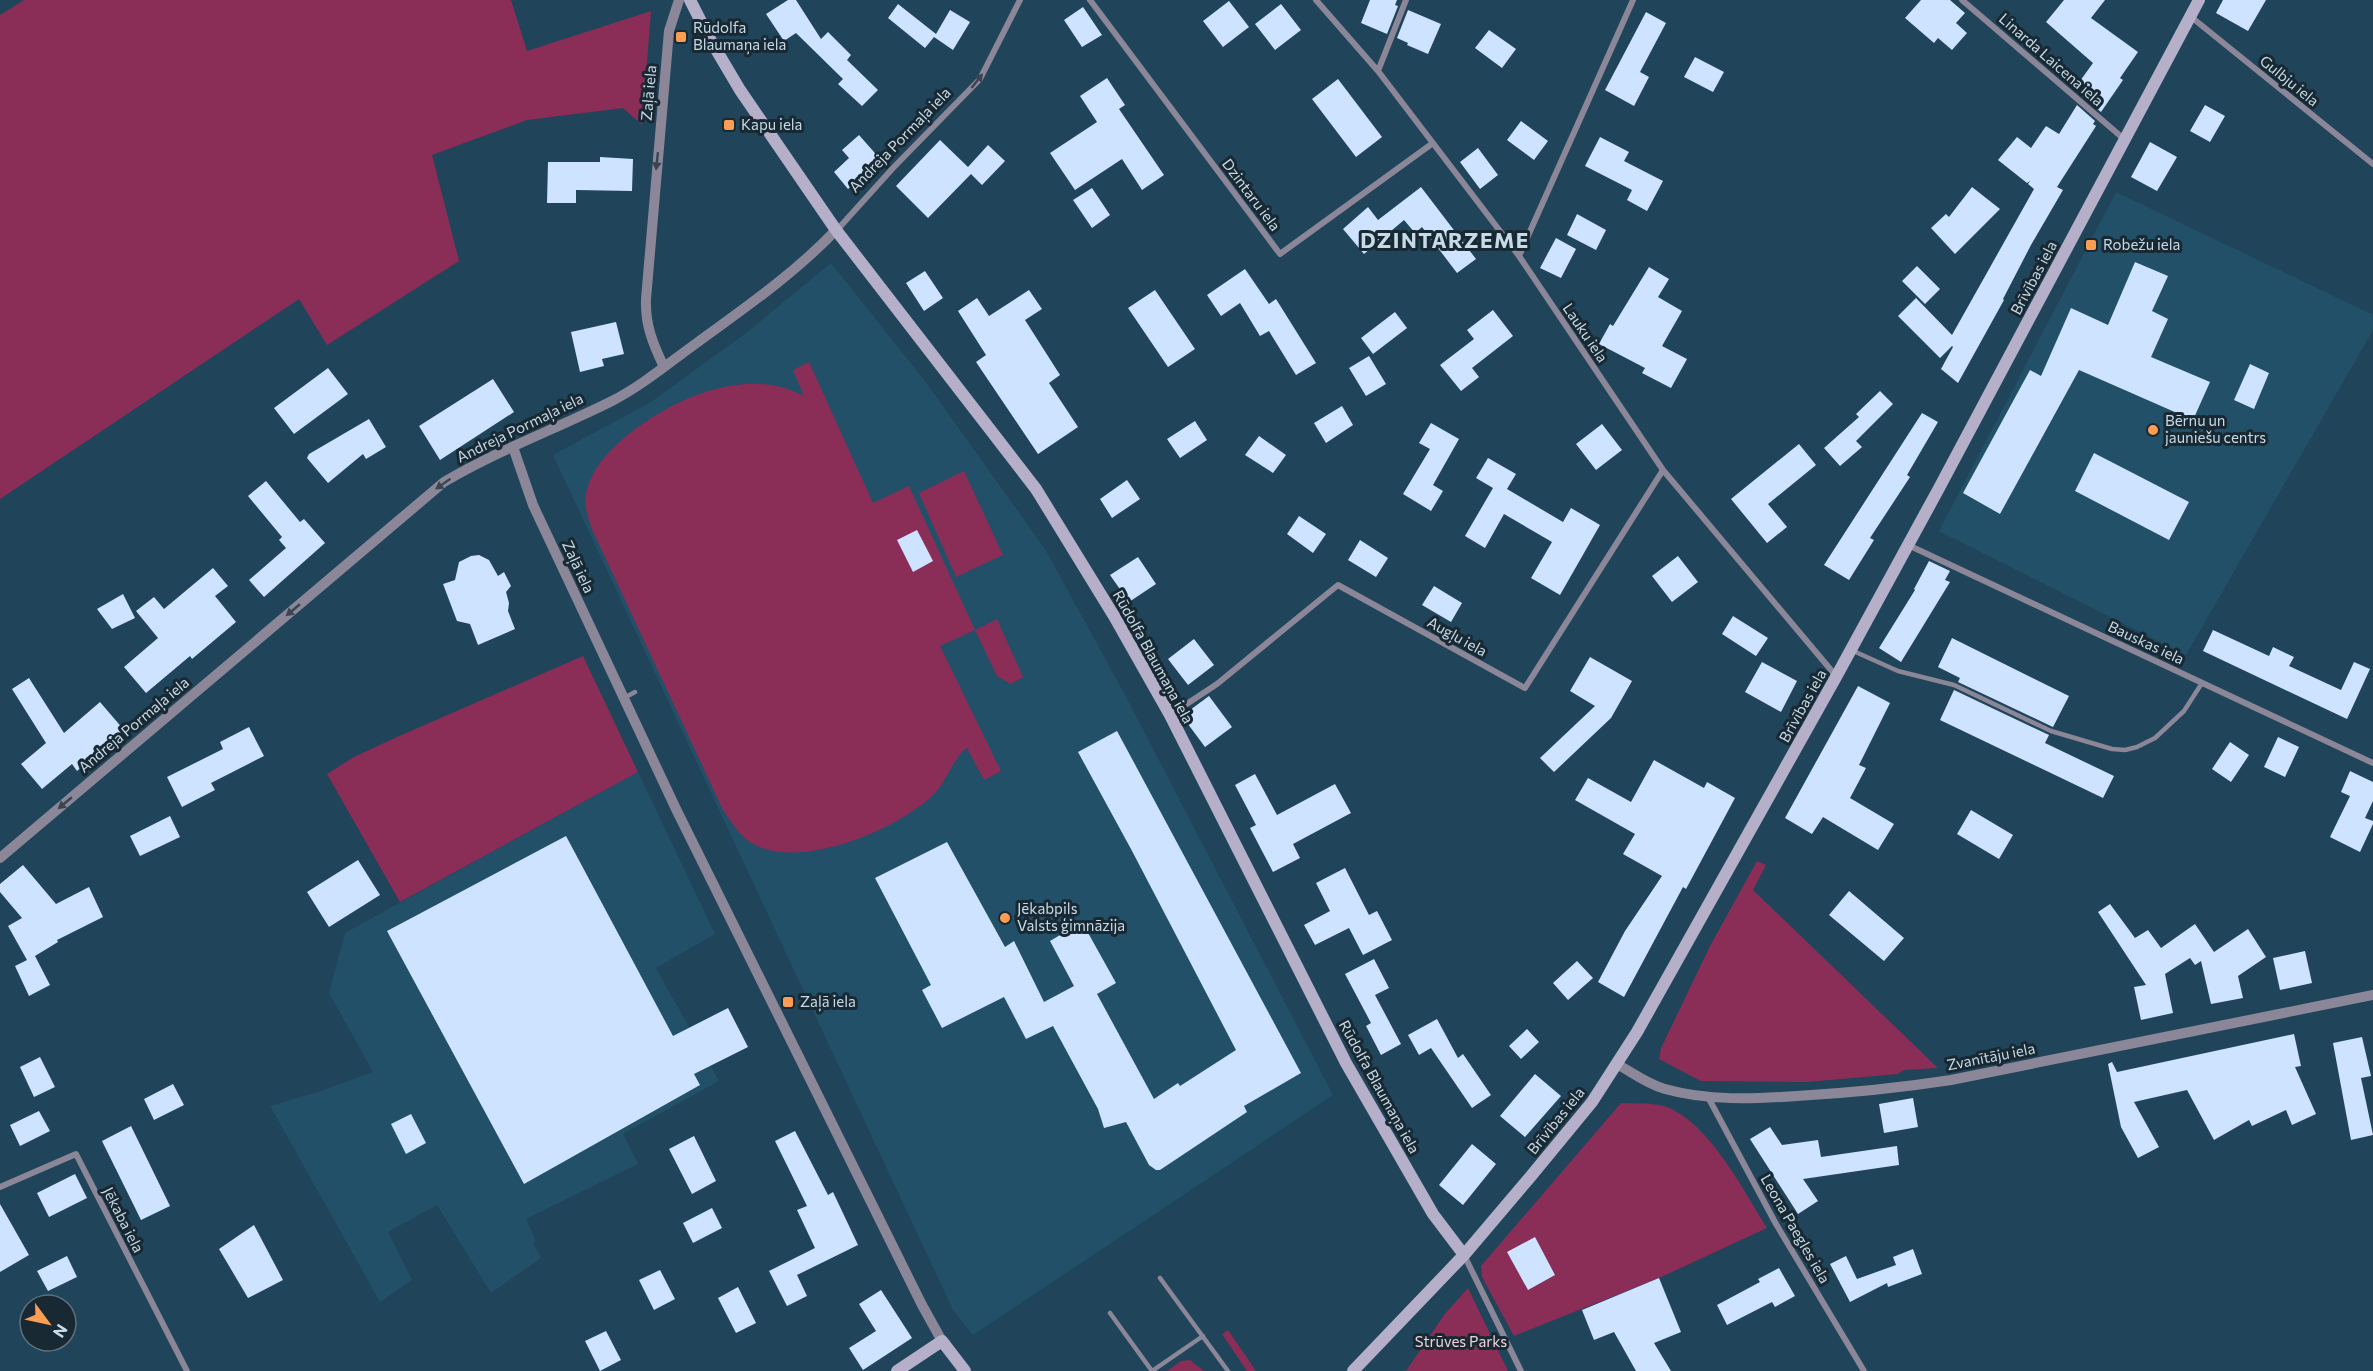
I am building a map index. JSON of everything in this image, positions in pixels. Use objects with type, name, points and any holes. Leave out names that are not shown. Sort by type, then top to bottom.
[{"type":"main road","name":"Rūdolfa Blaumaņa iela","points":[[690,0],[740,90],[836,230],[1036,489],[1114,616],[1170,716],[1346,1063],[1433,1214],[1464,1255]]},
{"type":"main road","name":"Brīvības iela","points":[[1353,1371],[1464,1255],[1592,1102],[1617,1064],[1851,650],[2199,0]]},
{"type":"main road","points":[[897,1371],[942,1341]]},
{"type":"main road","name":"Zaļā iela","points":[[942,1341],[965,1371]]},
{"type":"street","name":"Zaļā iela","points":[[664,367],[648,329],[646,290],[669,31],[679,0]]},
{"type":"street","name":"Andreja Pormaļa iela","points":[[0,858],[444,482],[481,461],[640,385],[818,250],[893,168],[980,79],[1020,0]]},
{"type":"street","name":"Dzintaru iela","points":[[1090,0],[1280,254],[1433,143]]},
{"type":"street","name":"Lauku iela","points":[[1316,0],[1378,71],[1519,256],[1663,470],[1836,677]]},
{"type":"street","points":[[1378,71],[1406,0]]},
{"type":"street","points":[[1519,256],[1633,0]]},
{"type":"street","name":"Linarda Laicena iela","points":[[1962,0],[2124,139]]},
{"type":"street","name":"Gulbju iela","points":[[2190,16],[2373,164]]},
{"type":"street","name":"Zaļā iela","points":[[513,447],[533,505],[624,698],[922,1305],[942,1341]]},
{"type":"street","name":"Augļu iela","points":[[1170,716],[1217,684],[1338,585],[1525,688],[1663,470]]},
{"type":"street","name":"Bauskas iela","points":[[1908,545],[2373,763]]},
{"type":"street","name":"Zvanītāju iela","points":[[1617,1064],[1647,1082],[1663,1088],[1686,1094],[1708,1096],[1745,1099],[1898,1089],[2373,995]]},
{"type":"street","name":"Leona Paegles iela","points":[[1708,1096],[1776,1224],[1864,1371]]},
{"type":"street","name":"Jēkaba iela","points":[[0,1187],[76,1154],[187,1371]]},
{"type":"street","name":"Rūdolfa Blaumaņa iela","points":[[1464,1255],[1521,1371]]},
{"type":"lane","points":[[1851,650],[1898,671],[1954,686],[2051,731],[2112,749],[2125,750],[2137,747],[2155,738],[2184,711],[2202,683]]},
{"type":"lane","points":[[624,698],[635,692]]},
{"type":"lane","points":[[1160,1278],[1228,1371]]},
{"type":"lane","points":[[1110,1314],[1152,1371],[1203,1336]]},
{"type":"shaded area","name":"Bērnu un jauniešu centrs","points":[[2116,192],[2373,315],[2373,330],[2186,655],[1939,531]]},
{"type":"shaded area","name":"Jēkabpils Valsts ģimnāzija","points":[[831,263],[925,381],[1045,549],[1123,691],[1333,1095],[973,1335],[953,1310],[553,455],[651,402],[746,333]]},
{"type":"shaded area","points":[[638,772],[715,934],[656,968],[719,1081],[623,1134],[638,1164],[526,1219],[536,1241],[533,1243],[541,1258],[491,1293],[437,1205],[388,1232],[412,1280],[380,1302],[270,1106],[373,1072],[329,993],[345,933]]},
{"type":"green space","points":[[24,0],[511,0],[527,51],[651,11],[642,125],[623,108],[527,120],[432,155],[459,261],[327,345],[299,299],[0,499],[0,15]]},
{"type":"green space","points":[[809,362],[873,503],[909,486],[975,630],[940,646],[1001,771],[984,780],[967,748],[959,756],[936,792],[899,820],[848,842],[820,850],[794,852],[770,850],[750,842],[739,832],[723,810],[591,527],[586,499],[593,475],[604,458],[634,430],[652,418],[693,396],[738,385],[761,384],[783,387],[804,396],[793,370]]},
{"type":"green space","points":[[964,471],[1003,555],[956,577],[919,493]]},
{"type":"green space","points":[[997,619],[1023,677],[1011,684],[997,676],[975,630]]},
{"type":"green space","points":[[583,656],[638,772],[400,902],[327,774],[354,757],[397,737]]},
{"type":"green space","points":[[1757,861],[1766,865],[1753,890],[1938,1068],[1806,1082],[1701,1081],[1659,1059],[1661,1048],[1710,946]]},
{"type":"green space","points":[[1621,1103],[1662,1105],[1683,1116],[1711,1143],[1724,1160],[1767,1228],[1659,1278],[1514,1336],[1482,1277],[1481,1266]]},
{"type":"green space","name":"Strūves Parks","points":[[1468,1288],[1508,1371],[1406,1371],[1444,1315]]},
{"type":"green space","points":[[1228,1330],[1256,1371],[1247,1371],[1222,1334]]},
{"type":"green space","points":[[1190,1360],[1204,1371],[1167,1371],[1181,1361]]},
{"type":"building","points":[[788,0],[796,0],[821,39],[828,32],[851,55],[847,60],[878,90],[862,106],[838,84],[843,79],[796,33],[784,41],[766,14]]},
{"type":"building","points":[[1370,0],[1397,0],[1395,5],[1398,6],[1387,34],[1361,23]]},
{"type":"building","points":[[1921,0],[1950,0],[1965,13],[1956,23],[1967,33],[1952,50],[1938,38],[1934,43],[1905,18]]},
{"type":"building","points":[[2064,0],[2105,0],[2091,18],[2138,52],[2120,78],[2123,80],[2101,112],[2082,96],[2089,87],[2080,81],[2093,63],[2046,22]]},
{"type":"building","points":[[2223,0],[2266,0],[2248,31],[2216,13]]},
{"type":"building","points":[[1229,1],[1249,27],[1223,47],[1203,21]]},
{"type":"building","points":[[898,4],[936,34],[950,10],[970,22],[953,50],[934,37],[925,48],[888,18]]},
{"type":"building","points":[[1281,4],[1301,30],[1275,50],[1255,24]]},
{"type":"building","points":[[1083,7],[1102,35],[1082,47],[1064,20]]},
{"type":"building","points":[[1408,10],[1441,24],[1428,54],[1397,38]]},
{"type":"building","points":[[1646,12],[1666,23],[1640,72],[1649,77],[1634,106],[1605,90]]},
{"type":"building","points":[[1489,30],[1516,49],[1502,68],[1475,48]]},
{"type":"building","points":[[1695,57],[1724,72],[1713,92],[1684,77]]},
{"type":"building","points":[[1107,78],[1125,105],[1119,109],[1164,175],[1142,190],[1122,159],[1075,190],[1050,153],[1097,122],[1080,96]]},
{"type":"building","points":[[1338,79],[1382,137],[1356,157],[1312,99]]},
{"type":"building","points":[[2077,105],[2095,121],[2093,124],[2096,126],[2057,187],[2063,190],[2031,245],[2004,300],[1958,383],[1941,369],[1953,347],[1940,358],[1898,316],[1916,298],[1952,335],[2034,189],[2028,184],[2030,181],[2027,183],[1998,160],[2017,137],[2031,148],[2046,126],[2059,134]]},
{"type":"building","points":[[2205,105],[2225,116],[2210,142],[2190,131]]},
{"type":"building","points":[[1521,121],[1548,141],[1534,160],[1507,140]]},
{"type":"building","points":[[859,135],[881,160],[848,189],[834,172],[849,158],[842,150]]},
{"type":"building","points":[[1600,137],[1629,152],[1624,161],[1663,181],[1647,211],[1627,200],[1632,190],[1585,166]]},
{"type":"building","points":[[940,140],[968,167],[988,145],[1005,161],[982,185],[971,174],[928,218],[896,186]]},
{"type":"building","points":[[2150,142],[2177,157],[2157,191],[2131,177]]},
{"type":"building","points":[[1478,148],[1498,175],[1480,189],[1460,162]]},
{"type":"building","points":[[600,157],[633,159],[632,191],[576,190],[576,203],[547,203],[548,162],[600,162]]},
{"type":"building","points":[[1421,187],[1476,259],[1457,273],[1422,227],[1415,233],[1404,220],[1364,254],[1343,229],[1368,207],[1378,220]]},
{"type":"building","points":[[1972,187],[2000,209],[1955,254],[1931,228],[1946,214],[1949,217]]},
{"type":"building","points":[[1092,188],[1110,215],[1092,228],[1073,200]]},
{"type":"building","points":[[1577,214],[1606,230],[1596,250],[1567,235]]},
{"type":"building","points":[[1556,238],[1576,249],[1561,278],[1540,268]]},
{"type":"building","points":[[2135,262],[2168,276],[2152,311],[2168,319],[2151,357],[2210,382],[2193,420],[2079,370],[2000,514],[1963,493],[2030,370],[2041,376],[2071,308],[2108,325]]},
{"type":"building","points":[[1917,266],[1940,289],[1925,304],[1902,281]]},
{"type":"building","points":[[1649,267],[1669,279],[1658,297],[1682,311],[1662,346],[1687,359],[1671,388],[1642,373],[1645,368],[1599,344],[1610,324],[1613,326]]},
{"type":"building","points":[[1245,269],[1269,304],[1276,299],[1316,363],[1296,375],[1269,331],[1260,336],[1240,303],[1221,316],[1207,295]]},
{"type":"building","points":[[925,271],[943,298],[924,311],[906,283]]},
{"type":"building","points":[[1029,290],[1042,309],[1025,320],[1060,375],[1049,383],[1078,427],[1038,454],[976,362],[986,355],[958,311],[977,298],[989,316]]},
{"type":"building","points":[[1155,290],[1195,349],[1168,367],[1128,308]]},
{"type":"building","points":[[1493,310],[1513,336],[1472,368],[1479,377],[1461,391],[1440,365],[1474,339],[1467,330]]},
{"type":"building","points":[[1395,312],[1407,328],[1373,354],[1361,338]]},
{"type":"building","points":[[616,322],[624,354],[602,359],[604,366],[580,372],[571,332]]},
{"type":"building","points":[[1369,356],[1386,384],[1366,396],[1349,368]]},
{"type":"building","points":[[2250,364],[2269,373],[2254,409],[2234,400]]},
{"type":"building","points":[[328,368],[348,394],[294,434],[274,408]]},
{"type":"building","points":[[493,379],[514,412],[440,460],[419,426]]},
{"type":"building","points":[[1880,391],[1893,404],[1856,441],[1862,447],[1840,466],[1824,448],[1859,417],[1856,414]]},
{"type":"building","points":[[1342,406],[1353,425],[1326,443],[1314,423]]},
{"type":"building","points":[[1922,413],[1938,422],[1907,475],[1910,477],[1870,538],[1874,540],[1849,580],[1824,565]]},
{"type":"building","points":[[369,419],[386,447],[366,459],[363,454],[328,483],[307,458],[309,454]]},
{"type":"building","points":[[1195,421],[1207,440],[1180,458],[1167,439]]},
{"type":"building","points":[[1431,423],[1459,439],[1433,485],[1443,491],[1431,511],[1403,494],[1430,449],[1419,443]]},
{"type":"building","points":[[1602,424],[1622,450],[1596,470],[1576,444]]},
{"type":"building","points":[[1259,436],[1286,455],[1273,473],[1245,455]]},
{"type":"building","points":[[1799,444],[1816,465],[1768,504],[1787,527],[1767,543],[1731,499]]},
{"type":"building","points":[[2094,453],[2189,502],[2169,540],[2075,491]]},
{"type":"building","points":[[1488,458],[1516,474],[1507,489],[1563,522],[1571,508],[1600,525],[1560,595],[1531,578],[1552,542],[1504,514],[1485,548],[1465,536],[1493,488],[1476,478]]},
{"type":"building","points":[[1127,480],[1140,499],[1112,518],[1100,499]]},
{"type":"building","points":[[266,481],[300,522],[304,519],[325,543],[264,597],[249,580],[286,548],[279,540],[282,537],[248,496]]},
{"type":"building","points":[[1299,516],[1326,534],[1313,553],[1287,534]]},
{"type":"building","points":[[917,530],[933,561],[913,572],[897,540]]},
{"type":"building","points":[[1360,540],[1388,558],[1376,577],[1348,560]]},
{"type":"building","points":[[479,555],[489,560],[498,576],[504,572],[511,586],[506,592],[509,603],[508,611],[515,629],[478,645],[470,624],[457,621],[443,584],[455,580],[459,562]]},
{"type":"building","points":[[1678,556],[1698,582],[1672,602],[1652,576]]},
{"type":"building","points":[[1138,557],[1156,584],[1129,602],[1110,575]]},
{"type":"building","points":[[1929,561],[1950,571],[1945,580],[1950,582],[1901,662],[1879,648],[1915,590]]},
{"type":"building","points":[[213,568],[228,586],[215,596],[236,622],[146,693],[124,667],[158,638],[136,611],[154,597],[164,609]]},
{"type":"building","points":[[1434,586],[1462,603],[1451,622],[1422,605]]},
{"type":"building","points":[[123,594],[135,618],[112,629],[97,609]]},
{"type":"building","points":[[1733,616],[1768,638],[1756,656],[1722,634]]},
{"type":"building","points":[[2213,630],[2269,656],[2273,647],[2294,657],[2289,666],[2341,690],[2354,662],[2370,669],[2347,719],[2203,651]]},
{"type":"building","points":[[1952,638],[2069,696],[2053,727],[1958,682],[1960,678],[1938,667]]},
{"type":"building","points":[[1194,639],[1214,665],[1188,685],[1168,659]]},
{"type":"building","points":[[1590,657],[1632,681],[1611,718],[1554,772],[1540,758],[1595,706],[1570,691]]},
{"type":"building","points":[[1762,662],[1797,681],[1781,712],[1745,692]]},
{"type":"building","points":[[29,678],[64,733],[100,702],[124,730],[77,771],[72,764],[42,789],[21,764],[46,743],[12,689]]},
{"type":"building","points":[[1858,686],[1890,703],[1859,765],[1866,768],[1850,798],[1894,824],[1878,850],[1823,817],[1812,834],[1785,818]]},
{"type":"building","points":[[1954,690],[2049,735],[2045,743],[2114,776],[2103,798],[1940,720]]},
{"type":"building","points":[[1209,696],[1232,727],[1205,747],[1182,716]]},
{"type":"building","points":[[249,727],[264,756],[211,783],[215,790],[182,807],[167,777],[223,749],[220,742]]},
{"type":"building","points":[[1117,731],[1301,1073],[1244,1106],[1247,1112],[1160,1170],[1149,1165],[1126,1122],[1104,1128],[1098,1109],[1053,1026],[1026,1039],[1004,997],[942,1028],[922,990],[931,985],[875,878],[947,842],[1005,947],[1014,941],[1044,1002],[1074,986],[1050,941],[1082,922],[1116,983],[1097,994],[1154,1099],[1178,1083],[1180,1086],[1236,1050],[1078,752]]},
{"type":"building","points":[[2278,737],[2299,747],[2285,777],[2264,767]]},
{"type":"building","points":[[2230,742],[2249,755],[2231,782],[2212,769]]},
{"type":"building","points":[[1654,760],[1704,788],[1707,782],[1735,798],[1686,889],[1683,887],[1624,997],[1598,982],[1625,931],[1662,876],[1623,854],[1635,834],[1575,800],[1588,778],[1631,802]]},
{"type":"building","points":[[2350,771],[2373,782],[2373,801],[2365,818],[2373,821],[2373,824],[2360,852],[2330,837],[2350,796],[2341,792]]},
{"type":"building","points":[[1255,774],[1277,815],[1335,784],[1351,813],[1293,844],[1300,858],[1273,872],[1250,828],[1256,825],[1235,785]]},
{"type":"building","points":[[1971,810],[2013,835],[1999,859],[1957,834]]},
{"type":"building","points":[[170,816],[180,837],[140,856],[130,836]]},
{"type":"building","points":[[566,836],[673,1036],[728,1008],[748,1047],[694,1074],[700,1085],[524,1184],[387,931]]},
{"type":"building","points":[[358,860],[380,895],[329,927],[307,892]]},
{"type":"building","points":[[23,865],[56,904],[89,887],[103,917],[57,940],[58,942],[35,956],[50,985],[29,996],[15,966],[27,960],[8,926],[22,918],[0,892],[0,884]]},
{"type":"building","points":[[1345,868],[1369,915],[1377,911],[1392,940],[1363,955],[1349,928],[1315,945],[1304,925],[1330,911],[1316,883]]},
{"type":"building","points":[[1849,891],[1904,938],[1884,961],[1829,915]]},
{"type":"building","points":[[2110,904],[2135,938],[2148,930],[2161,948],[2195,924],[2214,952],[2248,929],[2266,957],[2238,976],[2243,998],[2211,1004],[2201,961],[2195,965],[2190,958],[2165,974],[2173,1013],[2141,1020],[2134,987],[2146,985],[2098,912]]},
{"type":"building","points":[[2305,951],[2312,983],[2280,990],[2273,958]]},
{"type":"building","points":[[1374,959],[1389,988],[1375,995],[1401,1044],[1381,1055],[1366,1026],[1371,1023],[1345,974]]},
{"type":"building","points":[[1577,961],[1593,978],[1568,1000],[1553,983]]},
{"type":"building","points":[[1437,1019],[1458,1058],[1463,1054],[1491,1095],[1472,1108],[1431,1048],[1419,1055],[1408,1035]]},
{"type":"building","points":[[1527,1029],[1539,1042],[1521,1059],[1509,1046]]},
{"type":"building","points":[[2294,1034],[2301,1066],[2295,1067],[2316,1114],[2292,1125],[2286,1110],[2252,1126],[2249,1120],[2214,1140],[2187,1090],[2134,1102],[2159,1147],[2138,1158],[2121,1127],[2108,1064],[2112,1062],[2117,1072]]},
{"type":"building","points":[[2362,1037],[2371,1076],[2361,1078],[2373,1135],[2351,1140],[2333,1043]]},
{"type":"building","points":[[40,1057],[55,1087],[34,1097],[20,1067]]},
{"type":"building","points":[[1535,1074],[1561,1096],[1525,1137],[1500,1116]]},
{"type":"building","points":[[173,1084],[184,1105],[154,1120],[144,1099]]},
{"type":"building","points":[[1913,1098],[1918,1127],[1884,1133],[1879,1104]]},
{"type":"building","points":[[39,1111],[50,1131],[20,1146],[10,1125]]},
{"type":"building","points":[[411,1114],[426,1143],[406,1154],[391,1124]]},
{"type":"building","points":[[131,1126],[170,1206],[141,1220],[102,1141]]},
{"type":"building","points":[[1770,1127],[1782,1145],[1818,1140],[1821,1157],[1897,1146],[1899,1165],[1803,1179],[1818,1201],[1798,1214],[1750,1139]]},
{"type":"building","points":[[795,1131],[828,1195],[833,1192],[858,1245],[797,1275],[807,1296],[787,1306],[769,1271],[815,1248],[797,1210],[807,1206],[775,1141]]},
{"type":"building","points":[[694,1136],[716,1181],[692,1194],[669,1149]]},
{"type":"building","points":[[1472,1144],[1496,1164],[1463,1205],[1439,1185]]},
{"type":"building","points":[[75,1174],[87,1198],[49,1217],[37,1193]]},
{"type":"building","points":[[0,1204],[29,1255],[0,1272]]},
{"type":"building","points":[[712,1208],[722,1228],[693,1243],[683,1223]]},
{"type":"building","points":[[254,1225],[283,1280],[248,1298],[219,1249]]},
{"type":"building","points":[[1535,1237],[1555,1275],[1528,1290],[1507,1252]]},
{"type":"building","points":[[1913,1249],[1922,1274],[1888,1287],[1887,1283],[1850,1302],[1830,1264],[1846,1256],[1857,1279],[1896,1265],[1893,1257]]},
{"type":"building","points":[[67,1256],[77,1277],[48,1291],[37,1271]]},
{"type":"building","points":[[1779,1268],[1795,1296],[1775,1307],[1772,1302],[1727,1325],[1717,1305],[1760,1282],[1758,1279]]},
{"type":"building","points":[[660,1270],[675,1299],[654,1310],[639,1280]]},
{"type":"building","points":[[1659,1278],[1681,1332],[1654,1343],[1671,1371],[1636,1371],[1614,1332],[1594,1340],[1582,1310]]},
{"type":"building","points":[[738,1287],[756,1323],[736,1333],[718,1298]]},
{"type":"building","points":[[881,1290],[912,1338],[863,1370],[849,1348],[876,1331],[859,1304]]},
{"type":"building","points":[[606,1331],[621,1360],[600,1371],[585,1341]]},
{"type":"place","name":"Rūdolfa Blaumaņa iela","points":[[681,37]]},
{"type":"place","name":"Kapu iela","points":[[729,125]]},
{"type":"place","name":"Robežu iela","points":[[2091,245]]},
{"type":"place","name":"Bērnu un jauniešu centrs","points":[[2153,430]]},
{"type":"place","name":"Jēkabpils Valsts ģimnāzija","points":[[1005,918]]},
{"type":"place","name":"Zaļā iela","points":[[788,1002]]},
{"type":"district","name":"DZINTARZEME","points":[[1445,241]]}]
